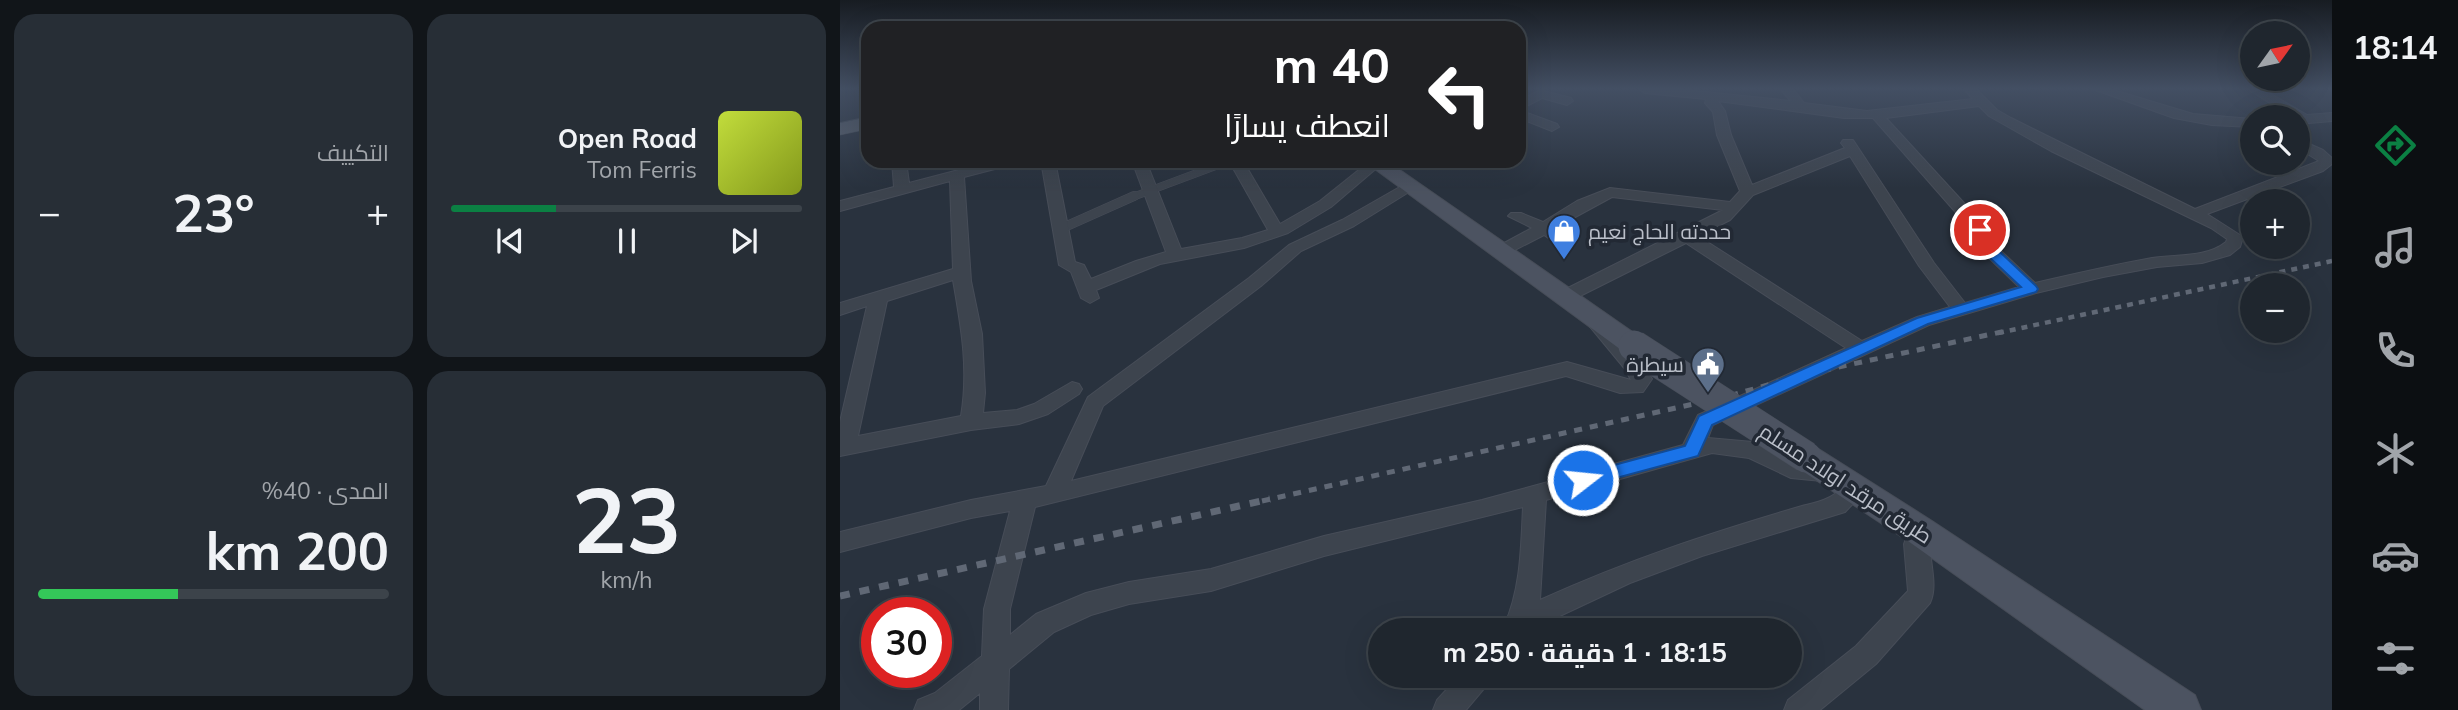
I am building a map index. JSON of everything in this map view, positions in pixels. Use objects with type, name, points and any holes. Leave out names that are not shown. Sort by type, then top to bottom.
[{"type":"main road","points":[[840,129],[861,124]]},
{"type":"street","points":[[1540,122],[1552,127]]},
{"type":"street","points":[[1722,122],[1724,135],[1748,192]]},
{"type":"street","points":[[1883,122],[1980,230],[1994,254],[2031,289]]},
{"type":"street","points":[[1692,451],[1705,421],[1923,321],[2103,271],[2202,258],[2224,252],[2234,244],[2235,237],[2194,214],[2056,148],[2009,122]]},
{"type":"street","points":[[2210,122],[2240,123]]},
{"type":"street","points":[[1566,296],[1725,217],[1748,192],[1850,146],[1927,266],[1961,309]]},
{"type":"street","points":[[2310,149],[2327,162],[2310,169]]},
{"type":"street","points":[[900,168],[902,189]]},
{"type":"street","points":[[840,206],[983,168]]},
{"type":"street","points":[[1049,168],[1067,265],[1077,269],[1088,293],[1128,270],[1175,255],[1227,248],[1276,231],[1320,208],[1356,182],[1369,168]]},
{"type":"street","points":[[1142,168],[1175,255]]},
{"type":"street","points":[[1240,168],[1276,231]]},
{"type":"street","name":"طريق مرقد اولاد مسلم","points":[[1385,168],[1633,346],[1920,531],[2180,710]]},
{"type":"street","points":[[957,175],[962,272],[973,334],[975,393],[971,422]]},
{"type":"street","points":[[2194,214],[2244,198],[2294,175]]},
{"type":"street","points":[[1054,495],[1095,402],[1296,248],[1348,223],[1410,187]]},
{"type":"street","points":[[1501,251],[1527,241],[1596,197],[1610,192],[1734,207]]},
{"type":"street","points":[[1516,216],[1545,229],[1565,242]]},
{"type":"street","points":[[1687,236],[1860,349]]},
{"type":"street","points":[[840,309],[962,272]]},
{"type":"street","points":[[878,299],[843,447],[971,422],[1019,417],[1041,409],[1072,389]]},
{"type":"street","points":[[840,542],[971,509],[1054,495],[1567,369],[1620,386],[1636,387],[1642,379],[1634,366],[1605,337],[1591,315]]},
{"type":"street","points":[[928,710],[944,704],[1045,623],[1086,605],[1129,593],[1211,580],[1324,546],[1712,445],[1754,450],[1791,469],[1831,473],[1837,505],[1698,547],[1621,575],[1532,618]]},
{"type":"street","points":[[1520,618],[1529,589],[1535,493]]},
{"type":"street","points":[[993,710],[997,608],[1025,500]]},
{"type":"street","points":[[1798,710],[1866,655],[1921,595],[1916,544],[1920,531]]},
{"type":"street","points":[[1447,710],[1466,688]]},
{"type":"lane","points":[[1060,229],[1150,190],[1210,168]]},
{"type":"railway","points":[[1998,333],[2332,261]]},
{"type":"railway","points":[[1262,501],[1729,396],[1806,374],[2006,331]]},
{"type":"railway","points":[[840,596],[1270,499]]},
{"type":"place","name":"حددته الحاج نعيم","points":[[1564,261]]},
{"type":"place","name":"سيطرة","points":[[1708,394]]},
{"type":"route","points":[[1583,480],[1692,451],[1705,421],[1923,321],[2031,289],[1994,254],[1980,230]]}]
